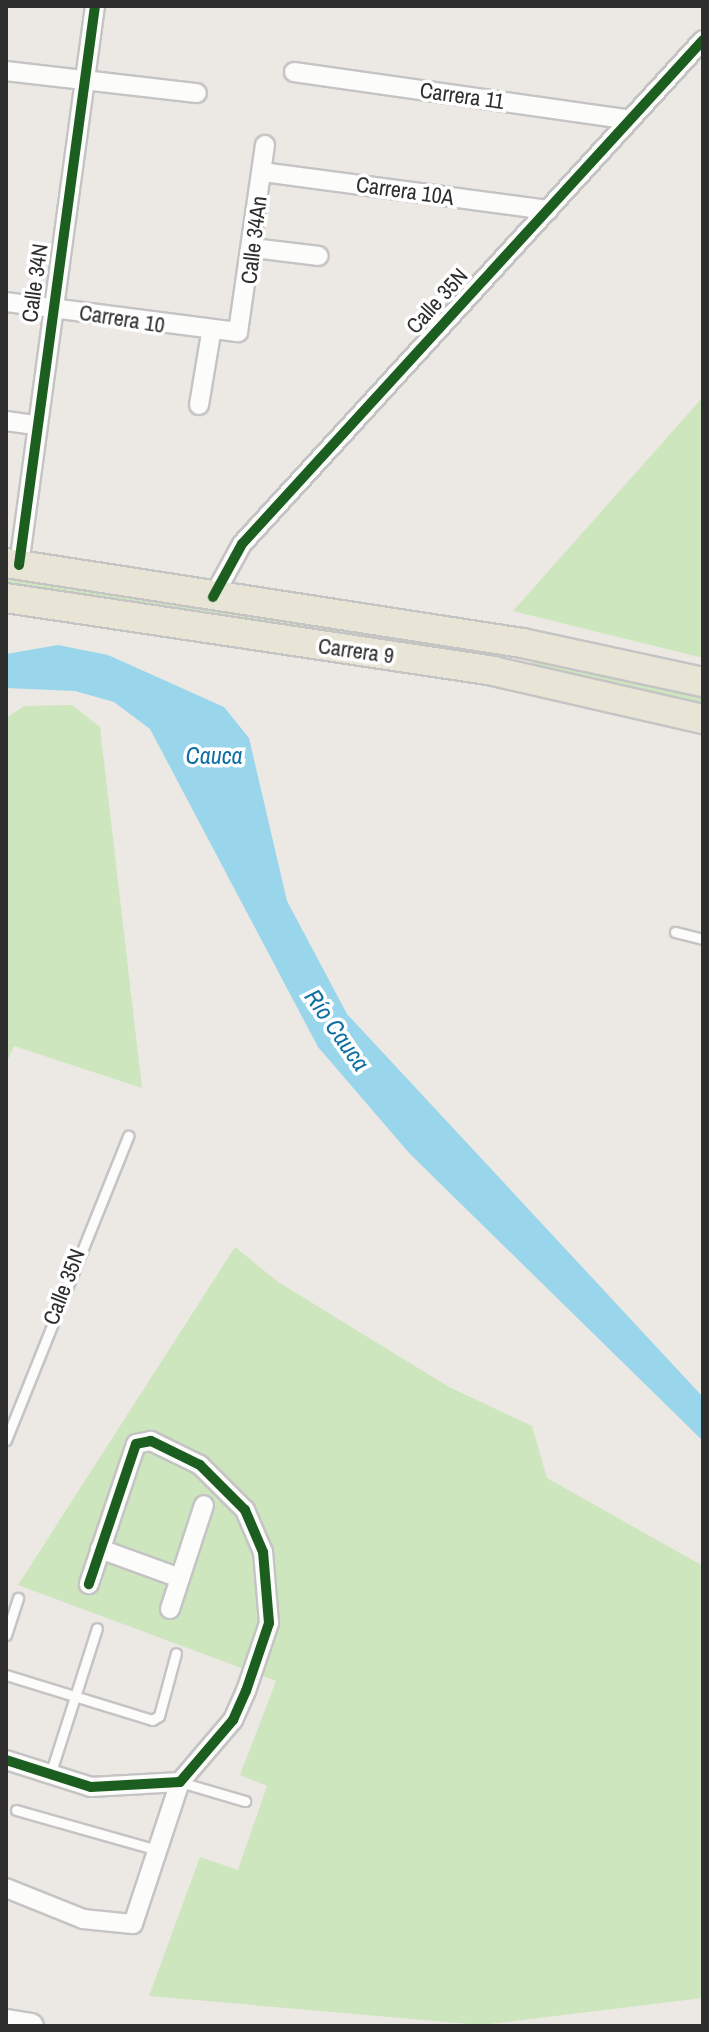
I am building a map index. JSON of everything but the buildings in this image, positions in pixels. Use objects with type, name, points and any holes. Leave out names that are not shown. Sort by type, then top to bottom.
[{"type":"main road","name":"Carrera 9","points":[[12,564],[522,643],[703,682]]},
{"type":"main road","name":"Carrera 9","points":[[6,598],[493,671],[703,719]]},
{"type":"main road","points":[[493,671],[517,659],[522,643]]},
{"type":"main road","points":[[6,2022],[31,2026]]},
{"type":"street","name":"Calle 34N","points":[[12,564],[36,425],[95,6]]},
{"type":"street","name":"Calle 35N","points":[[213,597],[242,544],[703,40]]},
{"type":"street","points":[[6,71],[197,93]]},
{"type":"street","name":"Carrera 11","points":[[294,72],[630,120]]},
{"type":"street","name":"Calle 34An","points":[[238,332],[253,248],[265,145]]},
{"type":"street","name":"Carrera 10A","points":[[263,172],[548,210]]},
{"type":"street","points":[[253,248],[319,256]]},
{"type":"street","name":"Carrera 10","points":[[6,302],[211,333],[238,332]]},
{"type":"street","points":[[199,405],[211,333]]},
{"type":"street","points":[[6,421],[36,425]]},
{"type":"street","points":[[6,1888],[127,1928],[180,1782],[233,1720],[269,1623],[263,1552],[245,1510],[212,1475],[142,1440],[89,1584]]},
{"type":"street","points":[[170,1609],[204,1505]]},
{"type":"street","points":[[100,1549],[180,1578]]},
{"type":"street","points":[[6,1760],[91,1787],[180,1782]]},
{"type":"lane","points":[[675,932],[703,939]]},
{"type":"lane","name":"Calle 35N","points":[[6,1440],[128,1136]]},
{"type":"lane","points":[[6,1635],[18,1598]]},
{"type":"lane","points":[[50,1775],[78,1698],[97,1628]]},
{"type":"lane","points":[[6,1675],[152,1720],[159,1716],[176,1653]]},
{"type":"lane","points":[[180,1782],[245,1801]]},
{"type":"lane","points":[[16,1810],[157,1850]]},
{"type":"green space","points":[[703,397],[703,658],[513,611]]},
{"type":"green space","points":[[6,575],[508,651],[496,659],[6,590]]},
{"type":"green space","points":[[533,661],[703,694],[703,711],[526,670]]},
{"type":"green space","points":[[72,705],[100,727],[142,1088],[14,1046],[6,1064],[6,718],[24,706]]},
{"type":"green space","points":[[235,1247],[278,1282],[449,1387],[532,1426],[547,1478],[703,1566],[703,1998],[481,2025],[149,1996],[200,1857],[238,1870],[267,1786],[240,1775],[276,1681],[18,1585]]},
{"type":"water","name":"Cauca","points":[[58,645],[108,655],[224,707],[249,738],[287,901],[347,1014],[703,1397],[703,1441],[410,1154],[318,1047],[150,729],[114,702],[75,691],[6,688],[6,654]]},
{"type":"cycle path","points":[[19,565],[95,6]]},
{"type":"cycle path","points":[[213,597],[242,544],[703,40]]},
{"type":"cycle path","points":[[6,1760],[91,1787],[180,1782],[233,1720],[269,1623],[263,1552],[245,1510],[200,1465],[151,1441],[136,1444],[89,1584]]},
{"type":"water label","name":"Río Cauca","points":[[337,1030]]}]
